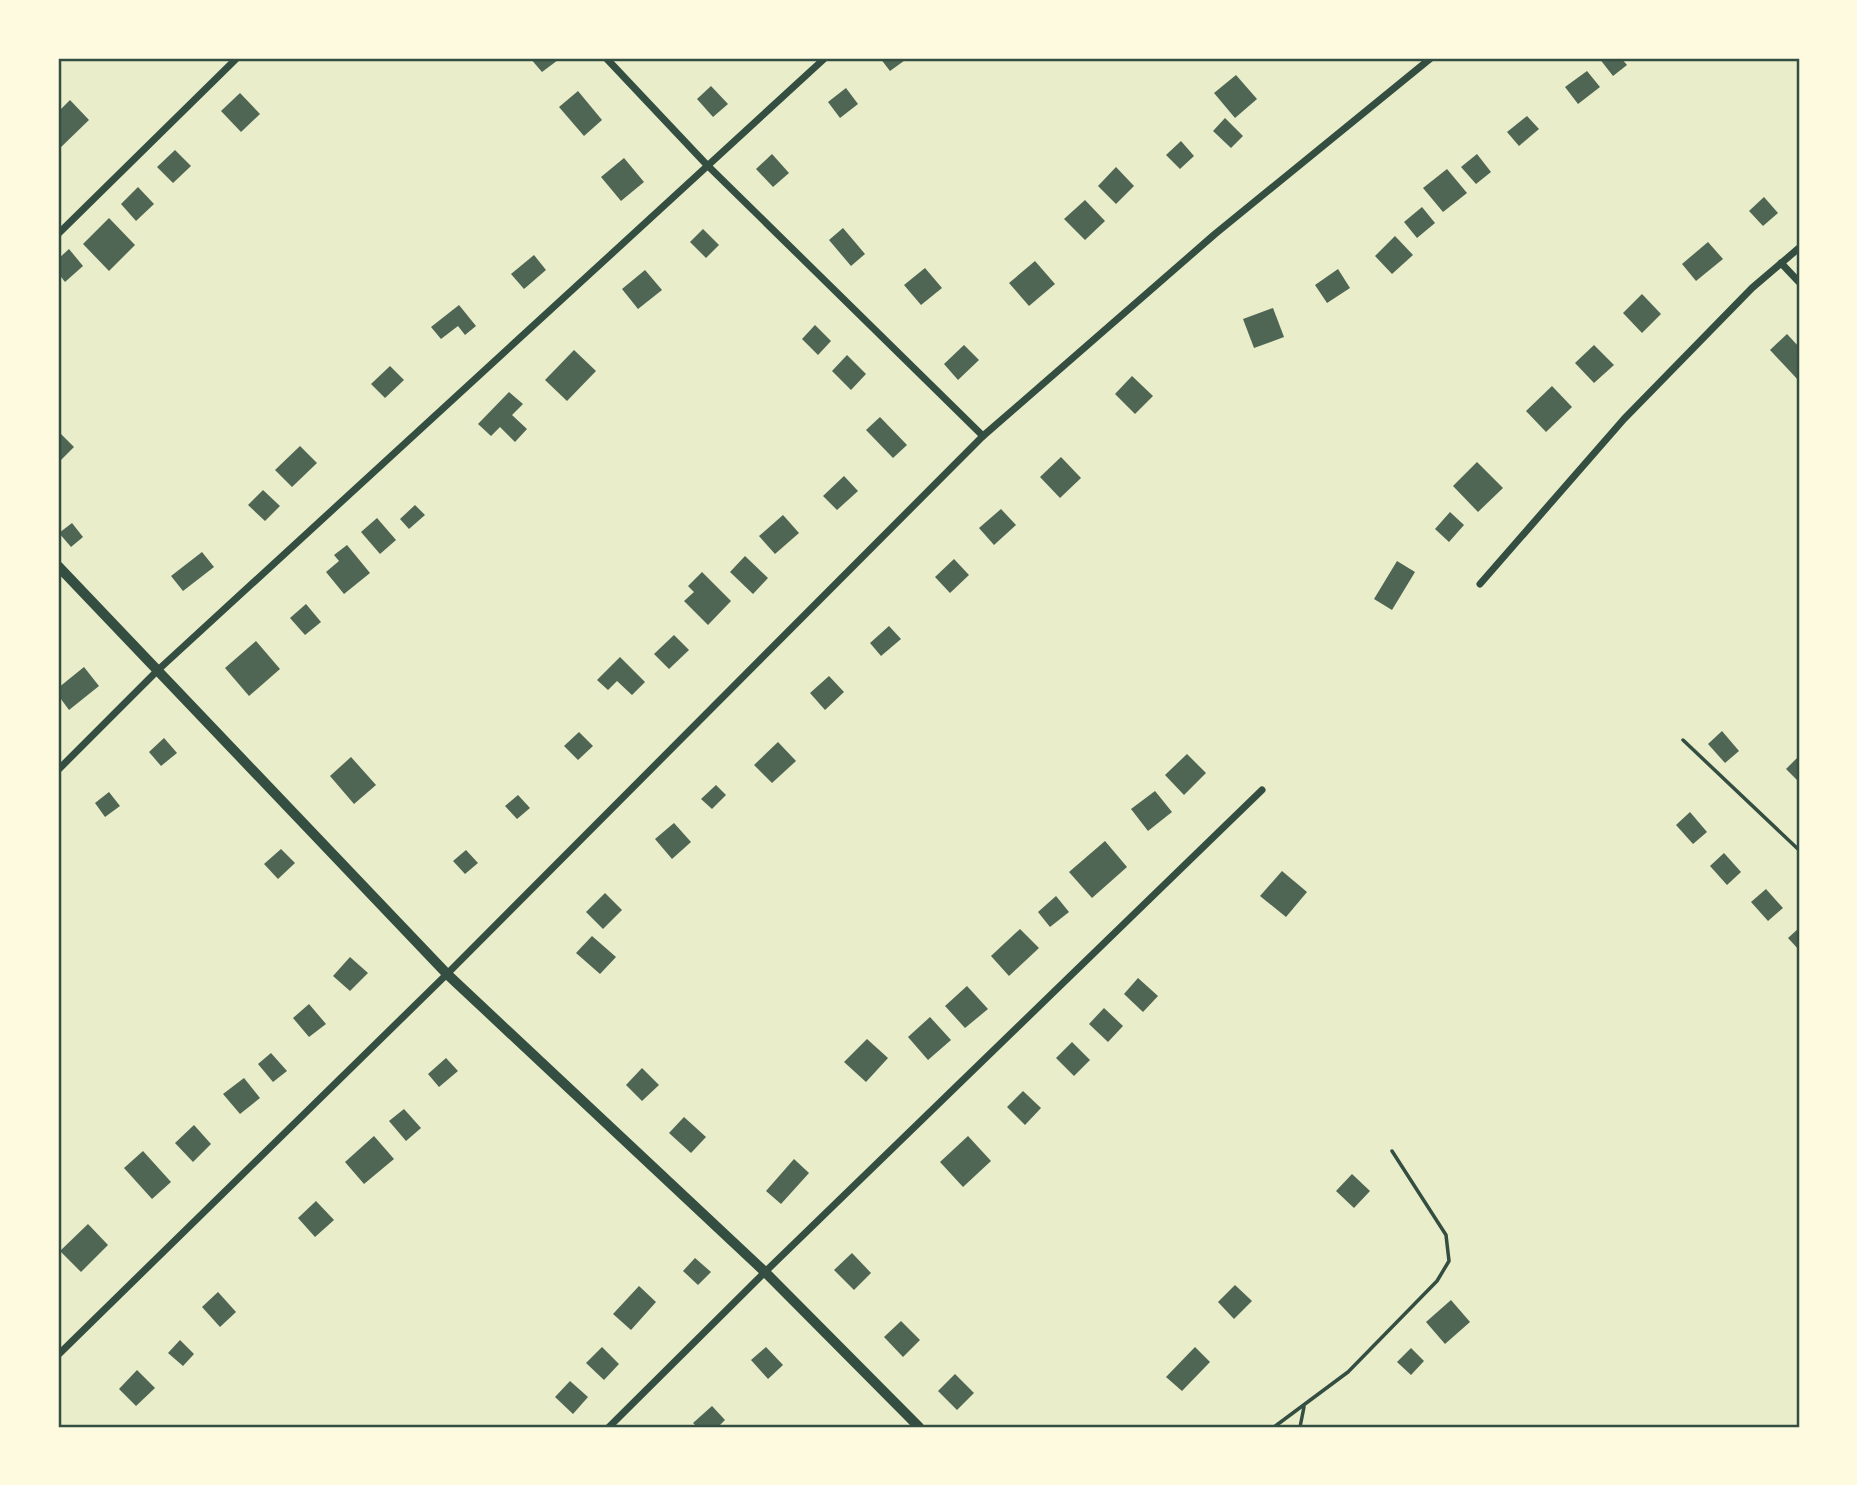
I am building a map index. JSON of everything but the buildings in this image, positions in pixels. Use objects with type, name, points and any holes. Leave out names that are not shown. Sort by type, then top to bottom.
[{"type":"main road","points":[[58,566],[447,974],[765,1272],[919,1427]]},
{"type":"street","points":[[58,234],[237,58]]},
{"type":"street","points":[[606,58],[706,164],[983,436]]},
{"type":"street","points":[[58,770],[158,670],[706,164],[825,58]]},
{"type":"street","points":[[58,1355],[447,974],[983,436],[1215,234],[1431,58]]},
{"type":"street","points":[[1480,584],[1624,419],[1752,288],[1799,248]]},
{"type":"street","points":[[1781,263],[1799,282]]},
{"type":"street","points":[[609,1427],[1262,790]]},
{"type":"lane","points":[[1683,740],[1799,850]]},
{"type":"lane","points":[[1274,1427],[1348,1372],[1437,1280],[1448,1261],[1446,1235],[1392,1152]]},
{"type":"lane","points":[[1300,1427],[1304,1405]]}]
